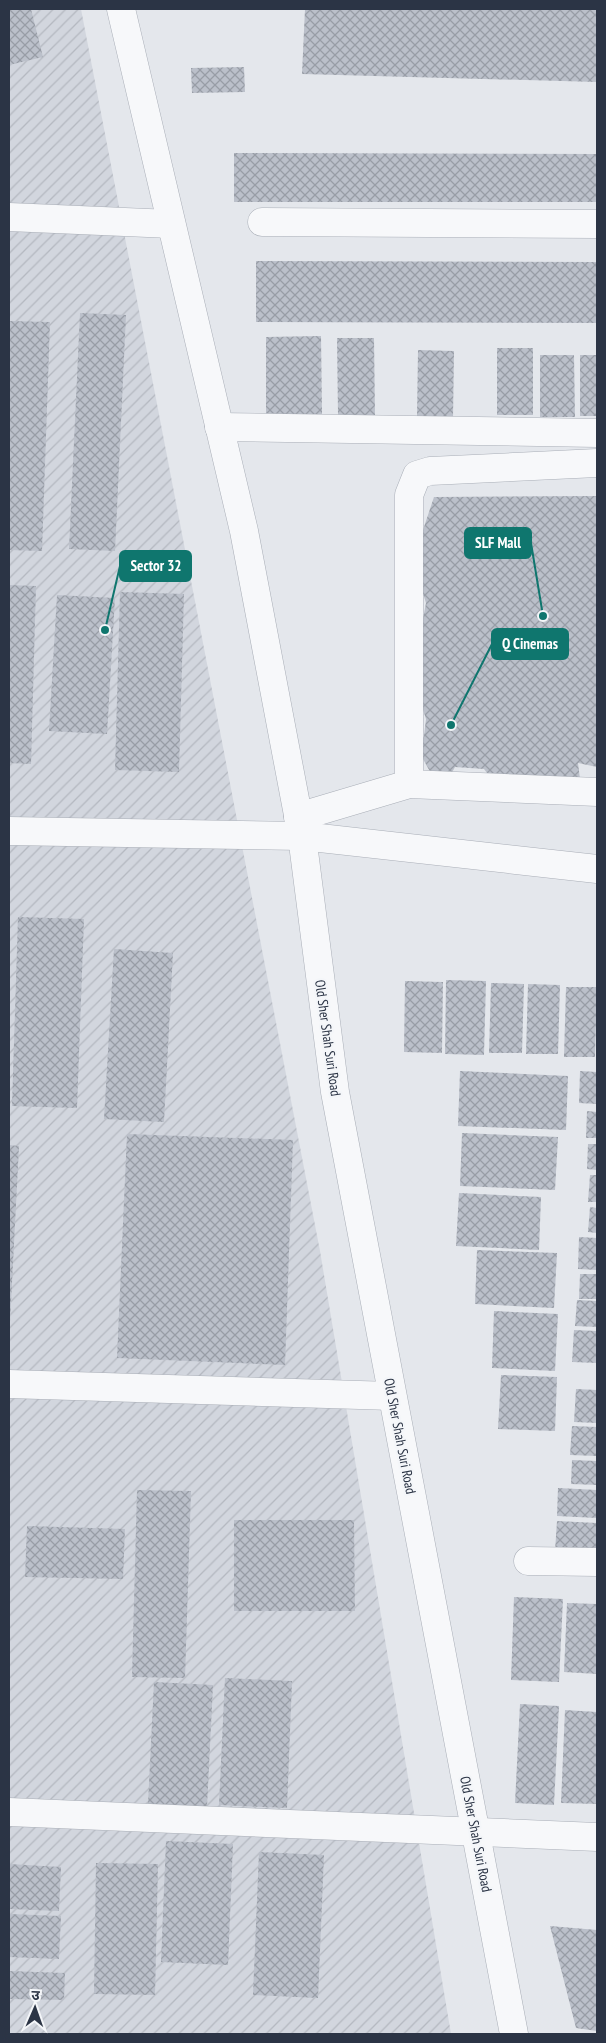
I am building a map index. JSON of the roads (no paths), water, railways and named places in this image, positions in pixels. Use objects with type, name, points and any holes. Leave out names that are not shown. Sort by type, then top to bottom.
[{"type":"street","name":"Old Sher Shah Suri Road","points":[[121,9],[244,531],[300,827],[335,1092],[514,2034]]},
{"type":"street","points":[[9,217],[171,224]]},
{"type":"street","points":[[262,222],[597,224]]},
{"type":"street","points":[[219,427],[597,433]]},
{"type":"street","points":[[408,784],[409,495],[417,475],[430,471],[597,463]]},
{"type":"street","points":[[300,827],[408,784],[597,792]]},
{"type":"street","points":[[9,831],[300,827],[597,868]]},
{"type":"street","points":[[9,1384],[392,1396]]},
{"type":"street","points":[[528,1561],[597,1562]]},
{"type":"street","points":[[9,1812],[597,1837]]},
{"type":"place","name":"SLF Mall","points":[[543,616]]},
{"type":"place","name":"Sector 32","points":[[105,630]]},
{"type":"place","name":"Q Cinemas","points":[[451,725]]}]
